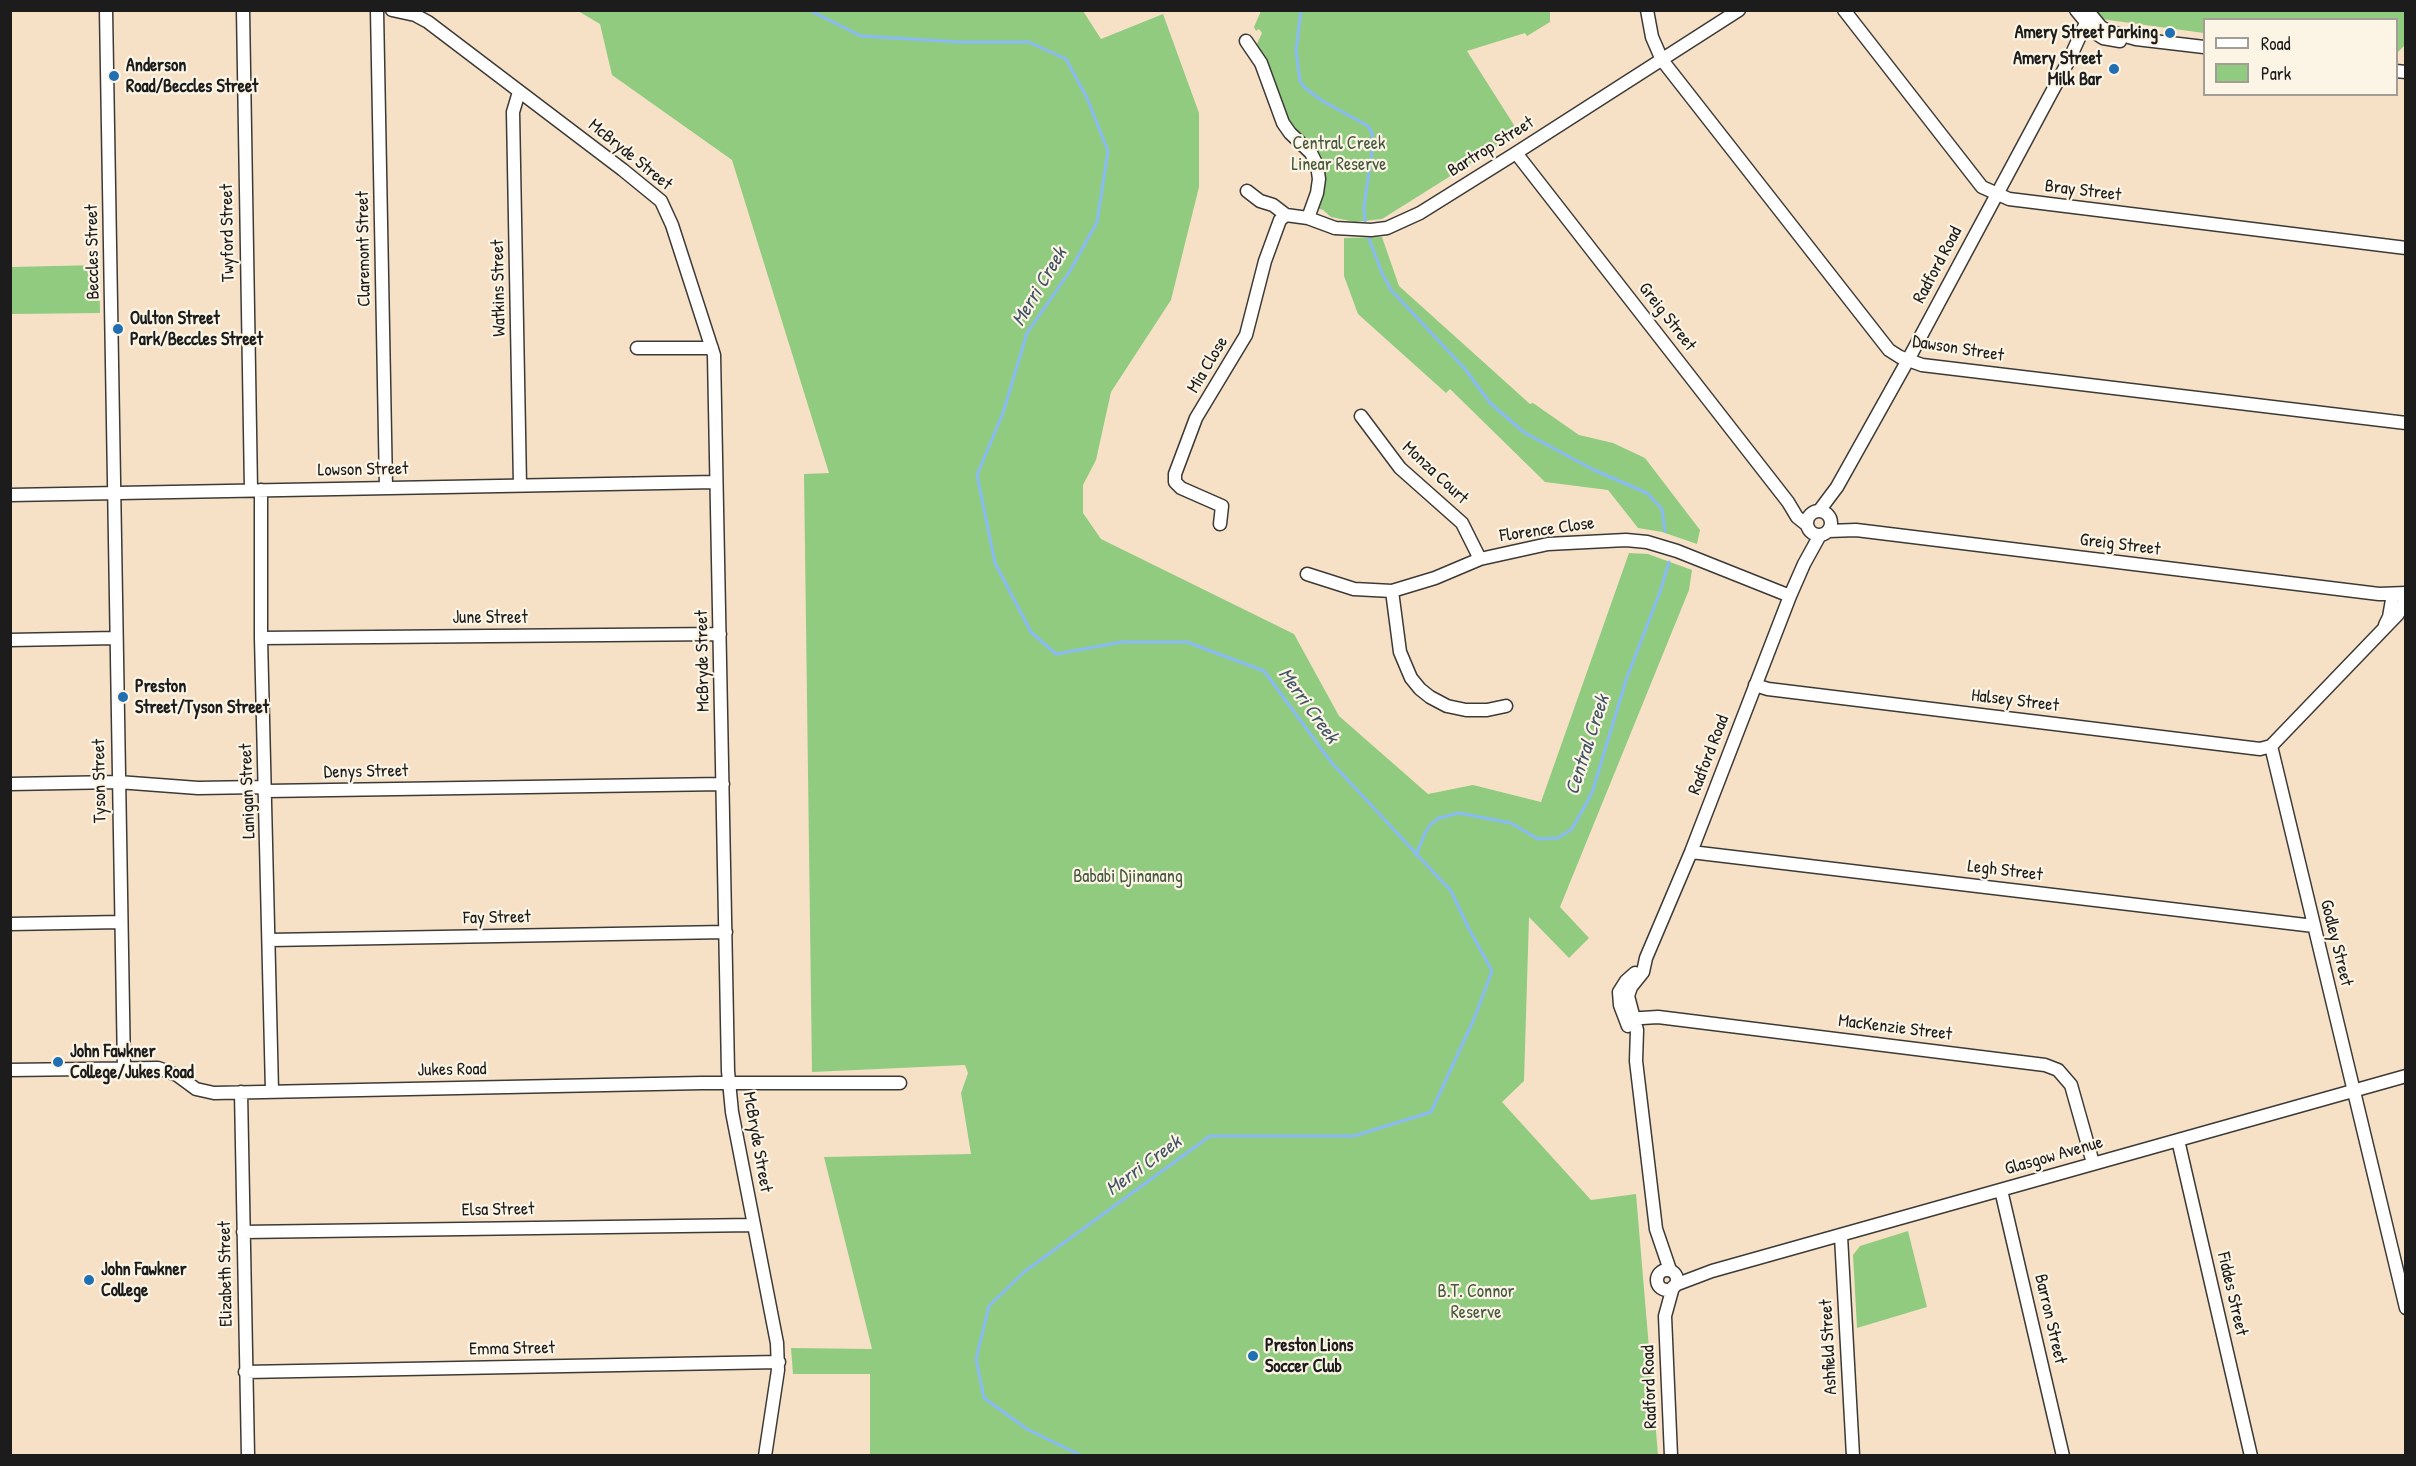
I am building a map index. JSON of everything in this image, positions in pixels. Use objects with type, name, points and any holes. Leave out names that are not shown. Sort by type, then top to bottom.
[{"type":"street","name":"Beccles Street","points":[[106,10],[114,493]]},
{"type":"street","name":"Twyford Street","points":[[243,10],[256,490]]},
{"type":"street","name":"Claremont Street","points":[[377,10],[386,488]]},
{"type":"street","name":"McBryde Street","points":[[392,10],[415,15],[428,22],[661,201],[672,225],[712,348],[715,362],[729,1084],[732,1112],[777,1338],[779,1362],[765,1455]]},
{"type":"street","name":"Dawson Street","points":[[1647,10],[1652,37],[1662,60],[1889,350],[1922,364],[2406,423]]},
{"type":"street","name":"Bartrop Street","points":[[1246,191],[1260,201],[1273,205],[1286,215],[1308,218],[1335,228],[1362,230],[1387,228],[1420,213],[1739,10]]},
{"type":"street","name":"Bray Street","points":[[1844,10],[1982,187],[2014,201],[2406,248]]},
{"type":"street","points":[[2076,10],[2087,16],[2098,30],[2136,39],[2203,48]]},
{"type":"street","name":"Radford Road","points":[[1815,512],[1838,487],[1908,360],[2069,60],[2087,16]]},
{"type":"street","name":"Radford Road","points":[[2069,60],[2098,30]]},
{"type":"street","points":[[1246,41],[1261,63],[1283,123],[1311,153],[1317,165],[1319,179],[1317,193],[1308,218]]},
{"type":"street","name":"Watkins Street","points":[[519,92],[513,112],[520,485]]},
{"type":"street","name":"Greig Street","points":[[1516,153],[1807,527]]},
{"type":"street","name":"Mia Close","points":[[1220,524],[1225,504],[1181,488],[1175,482],[1175,474],[1196,418],[1246,335],[1265,261],[1280,220],[1286,215]]},
{"type":"street","points":[[637,348],[712,348]]},
{"type":"street","name":"Monza Court","points":[[1361,416],[1400,468],[1462,523],[1480,559]]},
{"type":"street","name":"Lowson Street","points":[[10,495],[716,482]]},
{"type":"street","name":"Radford Road","points":[[1665,1316],[1656,1290],[1657,1237],[1628,996],[1631,987],[1643,972],[1646,958],[1691,852],[1790,596],[1804,564],[1828,527],[1838,487]]},
{"type":"street","name":"Lanigan Street","points":[[256,490],[266,791],[272,1091]]},
{"type":"street","name":"Tyson Street","points":[[114,493],[124,1068]]},
{"type":"street","name":"Greig Street","points":[[1788,502],[1815,512]]},
{"type":"street","points":[[1815,512],[1826,513],[1828,527],[1813,534],[1807,527],[1808,519],[1815,512]]},
{"type":"street","name":"Radford Road","points":[[1804,564],[1807,527]]},
{"type":"street","name":"Greig Street","points":[[1828,527],[2400,598]]},
{"type":"street","name":"Florence Close","points":[[1307,574],[1354,590],[1392,591],[1435,578],[1480,559],[1548,544],[1595,541],[1647,542],[1677,550],[1790,596]]},
{"type":"street","points":[[1392,591],[1400,652],[1411,678],[1420,689],[1430,698],[1447,706],[1466,710],[1487,710],[1506,705]]},
{"type":"street","points":[[2271,746],[2384,626],[2400,598]]},
{"type":"street","name":"June Street","points":[[261,638],[720,634]]},
{"type":"street","points":[[10,640],[116,638]]},
{"type":"street","name":"Halsey Street","points":[[1755,685],[1768,689],[2260,749],[2271,746]]},
{"type":"street","name":"Godley Street","points":[[2271,746],[2406,1308]]},
{"type":"street","name":"Denys Street","points":[[10,784],[118,782],[198,788],[259,787],[266,791],[723,784]]},
{"type":"street","name":"Legh Street","points":[[1691,852],[2314,926]]},
{"type":"street","points":[[10,924],[120,922]]},
{"type":"street","name":"Fay Street","points":[[269,940],[726,932]]},
{"type":"street","name":"MacKenzie Street","points":[[1630,1019],[1658,1017],[2045,1065],[2058,1070],[2071,1085],[2093,1163]]},
{"type":"street","name":"Jukes Road","points":[[10,1070],[151,1067],[167,1070],[189,1085],[205,1092],[900,1083]]},
{"type":"street","name":"Glasgow Avenue","points":[[1673,1279],[1712,1271],[1841,1236],[2406,1076]]},
{"type":"street","name":"Elizabeth Street","points":[[241,1092],[248,1455]]},
{"type":"street","name":"Fiddes Street","points":[[2178,1140],[2251,1455]]},
{"type":"street","name":"Barron Street","points":[[2001,1190],[2063,1455]]},
{"type":"street","name":"Elsa Street","points":[[243,1232],[754,1225]]},
{"type":"street","name":"Ashfield Street","points":[[1841,1236],[1853,1455]]},
{"type":"street","name":"Radford Road","points":[[1657,1237],[1673,1279],[1665,1316],[1671,1455]]},
{"type":"street","points":[[1657,1281],[1661,1272],[1673,1279]]},
{"type":"street","name":"Emma Street","points":[[245,1372],[779,1362]]},
{"type":"green space","points":[[578,11],[1083,11],[1101,39],[1163,14],[1199,113],[1199,187],[1171,300],[1111,392],[1096,460],[1083,485],[1083,513],[1101,539],[1294,634],[1339,716],[1428,794],[1473,785],[1541,802],[1629,553],[1648,554],[1692,570],[1689,590],[1560,907],[1589,938],[1569,958],[1529,917],[1524,1081],[1502,1102],[1591,1200],[1636,1194],[1658,1455],[870,1455],[870,1374],[793,1374],[791,1348],[872,1349],[824,1157],[971,1154],[961,1093],[968,1073],[965,1065],[812,1072],[804,474],[829,473],[732,160],[612,75],[600,24]]},
{"type":"green space","name":"Central Creek Linear Reserve","points":[[1261,11],[1550,11],[1550,22],[1527,36],[1525,33],[1467,51],[1519,133],[1382,219],[1355,222],[1331,217],[1317,208],[1323,181],[1290,128],[1256,46],[1262,33],[1259,29],[1256,31],[1254,27]]},
{"type":"green space","points":[[2094,11],[2404,11],[2405,45],[2398,52],[2398,18],[2203,18],[2203,33],[2101,19]]},
{"type":"green space","points":[[1382,237],[1399,286],[1530,404],[1533,403],[1579,435],[1613,443],[1645,458],[1700,530],[1697,544],[1662,532],[1638,528],[1608,490],[1545,482],[1450,389],[1446,393],[1358,314],[1344,276],[1344,238]]},
{"type":"green space","points":[[99,265],[100,313],[11,314],[11,267]]},
{"type":"green space","points":[[1908,1231],[1927,1307],[1857,1328],[1853,1255],[1860,1246]]},
{"type":"waterway","name":"Merri Creek","points":[[809,10],[861,36],[960,42],[1029,42],[1066,59],[1087,98],[1108,151],[1097,222],[1070,271],[1027,333],[1003,413],[977,475],[995,563],[1031,632],[1056,654],[1122,642],[1187,642],[1264,671],[1331,762],[1451,891],[1492,971],[1474,1019],[1431,1112],[1354,1136],[1210,1136],[1024,1272],[989,1306],[976,1359],[984,1398],[1027,1429],[1082,1456]]},
{"type":"waterway","name":"Central Creek","points":[[1301,10],[1296,51],[1300,81],[1321,100],[1368,126],[1372,133],[1372,151],[1364,207],[1365,221]]},
{"type":"waterway","name":"Central Creek","points":[[1369,239],[1391,290],[1465,369],[1491,404],[1525,433],[1594,470],[1647,493],[1662,509],[1665,531]]},
{"type":"waterway","name":"Central Creek","points":[[1416,855],[1431,824],[1439,818],[1459,813],[1511,823],[1538,839],[1558,838],[1572,829],[1592,793],[1626,680],[1660,592],[1669,562]]},
{"type":"place","name":"Amery Street Parking","points":[[2170,33]]},
{"type":"place","name":"Amery Street Milk Bar","points":[[2114,69]]},
{"type":"place","name":"Anderson Road/Beccles Street","points":[[114,76]]},
{"type":"place","name":"Oulton Street Park/Beccles Street","points":[[118,329]]},
{"type":"place","name":"Preston Street/Tyson Street","points":[[123,697]]},
{"type":"place","name":"John Fawkner College/Jukes Road","points":[[58,1062]]},
{"type":"place","name":"John Fawkner College","points":[[89,1280]]},
{"type":"place","name":"Preston Lions Soccer Club","points":[[1253,1356]]},
{"type":"park label","name":"Bababi Djinanang","points":[[1128,877]]},
{"type":"park label","name":"B.T. Connor Reserve","points":[[1476,1302]]}]
